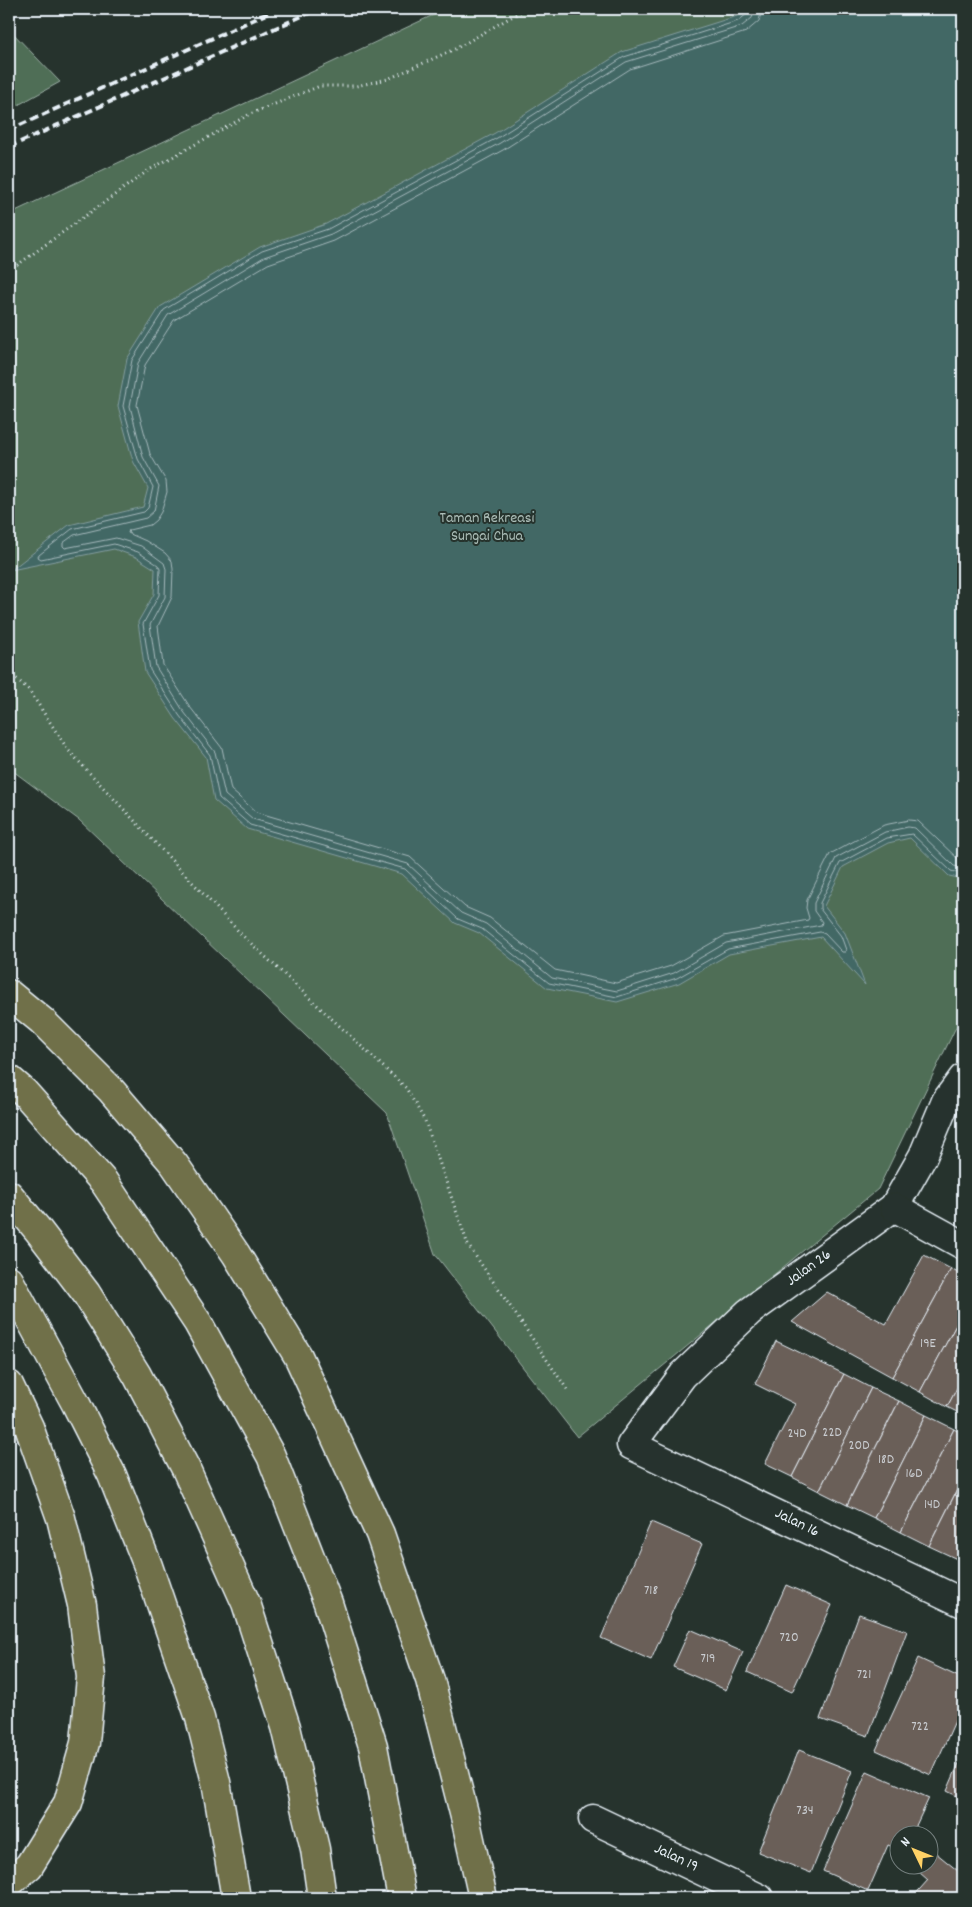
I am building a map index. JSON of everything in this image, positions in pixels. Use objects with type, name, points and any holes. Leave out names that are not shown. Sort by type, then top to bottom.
[{"type":"highway","points":[[9,994],[42,1021],[110,1089],[174,1164],[236,1254],[298,1356],[380,1534],[430,1680],[465,1817],[482,1898]]},
{"type":"highway","points":[[9,1079],[24,1092],[104,1182],[198,1323],[271,1456],[328,1604],[373,1746],[402,1898]]},
{"type":"highway","points":[[9,1195],[86,1293],[137,1375],[186,1469],[246,1603],[286,1726],[315,1849],[322,1898]]},
{"type":"highway","points":[[9,1280],[112,1475],[148,1566],[200,1718],[216,1782],[236,1898]]},
{"type":"highway","points":[[9,1384],[29,1427],[61,1518],[82,1605],[91,1677],[85,1743],[68,1803],[29,1866],[9,1884]]},
{"type":"street","name":"Jalan 26","points":[[631,1445],[683,1375],[749,1312],[894,1207],[923,1156],[946,1101],[963,1078]]},
{"type":"street","points":[[894,1207],[963,1245]]},
{"type":"street","name":"Jalan 16","points":[[631,1445],[963,1603]]},
{"type":"street","name":"Jalan 19","points":[[593,1819],[759,1898]]},
{"type":"path","points":[[9,271],[149,170],[250,114],[320,86],[356,86],[388,79],[457,48],[525,9]]},
{"type":"path","points":[[9,672],[29,690],[68,750],[242,935],[406,1088],[425,1121],[468,1245],[569,1392]]},
{"type":"green space","name":"Taman Rekreasi Sungai Chua","points":[[446,9],[963,9],[963,1022],[956,1027],[878,1189],[577,1437],[435,1254],[387,1113],[79,820],[9,768],[9,214]]},
{"type":"green space","points":[[9,29],[60,82],[9,110]]},
{"type":"water","name":"Taman Rekreasi Sungai Chua","points":[[746,9],[963,9],[963,879],[949,876],[910,838],[888,843],[843,867],[824,906],[845,933],[865,985],[821,937],[729,954],[679,983],[617,1002],[547,988],[479,933],[455,923],[402,874],[247,829],[214,800],[206,757],[175,718],[145,672],[138,622],[154,594],[155,569],[136,557],[114,549],[11,570],[69,525],[143,507],[148,488],[133,461],[118,406],[127,359],[160,307],[260,247],[326,224],[495,133],[622,52],[737,16]]},
{"type":"building","points":[[924,1255],[951,1269],[892,1377],[792,1322],[827,1292],[886,1324]]},
{"type":"building","points":[[951,1269],[963,1276],[963,1312],[920,1392],[892,1377]]},
{"type":"building","points":[[963,1312],[963,1377],[947,1407],[920,1392]]},
{"type":"building","points":[[776,1341],[844,1374],[792,1477],[765,1464],[795,1404],[755,1384]]},
{"type":"building","points":[[844,1374],[871,1388],[819,1491],[792,1477]]},
{"type":"building","points":[[963,1377],[963,1415],[947,1407]]},
{"type":"building","points":[[871,1388],[899,1401],[847,1505],[819,1491]]},
{"type":"building","points":[[899,1401],[926,1415],[874,1518],[847,1505]]},
{"type":"building","points":[[926,1415],[954,1429],[901,1532],[874,1518]]},
{"type":"building","points":[[954,1429],[963,1434],[963,1478],[929,1546],[901,1532]]},
{"type":"building","points":[[963,1478],[963,1546],[957,1559],[929,1546]]},
{"type":"building","points":[[651,1522],[702,1544],[651,1660],[601,1638]]},
{"type":"building","points":[[963,1546],[963,1563],[957,1559]]},
{"type":"building","points":[[786,1585],[832,1605],[792,1692],[747,1672]]},
{"type":"building","points":[[859,1614],[907,1631],[868,1736],[820,1719]]},
{"type":"building","points":[[690,1629],[743,1652],[726,1690],[673,1667]]},
{"type":"building","points":[[918,1658],[963,1679],[963,1703],[931,1775],[876,1750]]},
{"type":"building","points":[[799,1750],[852,1771],[811,1873],[758,1852]]},
{"type":"building","points":[[963,1754],[963,1799],[947,1791]]},
{"type":"building","points":[[867,1771],[929,1798],[917,1824],[890,1824],[890,1846],[888,1845],[868,1891],[823,1871]]},
{"type":"building","points":[[940,1856],[963,1875],[963,1898],[912,1898],[928,1880],[921,1874],[940,1874]]},
{"type":"railway","points":[[9,130],[277,9]]},
{"type":"railway","points":[[9,147],[318,9]]}]
